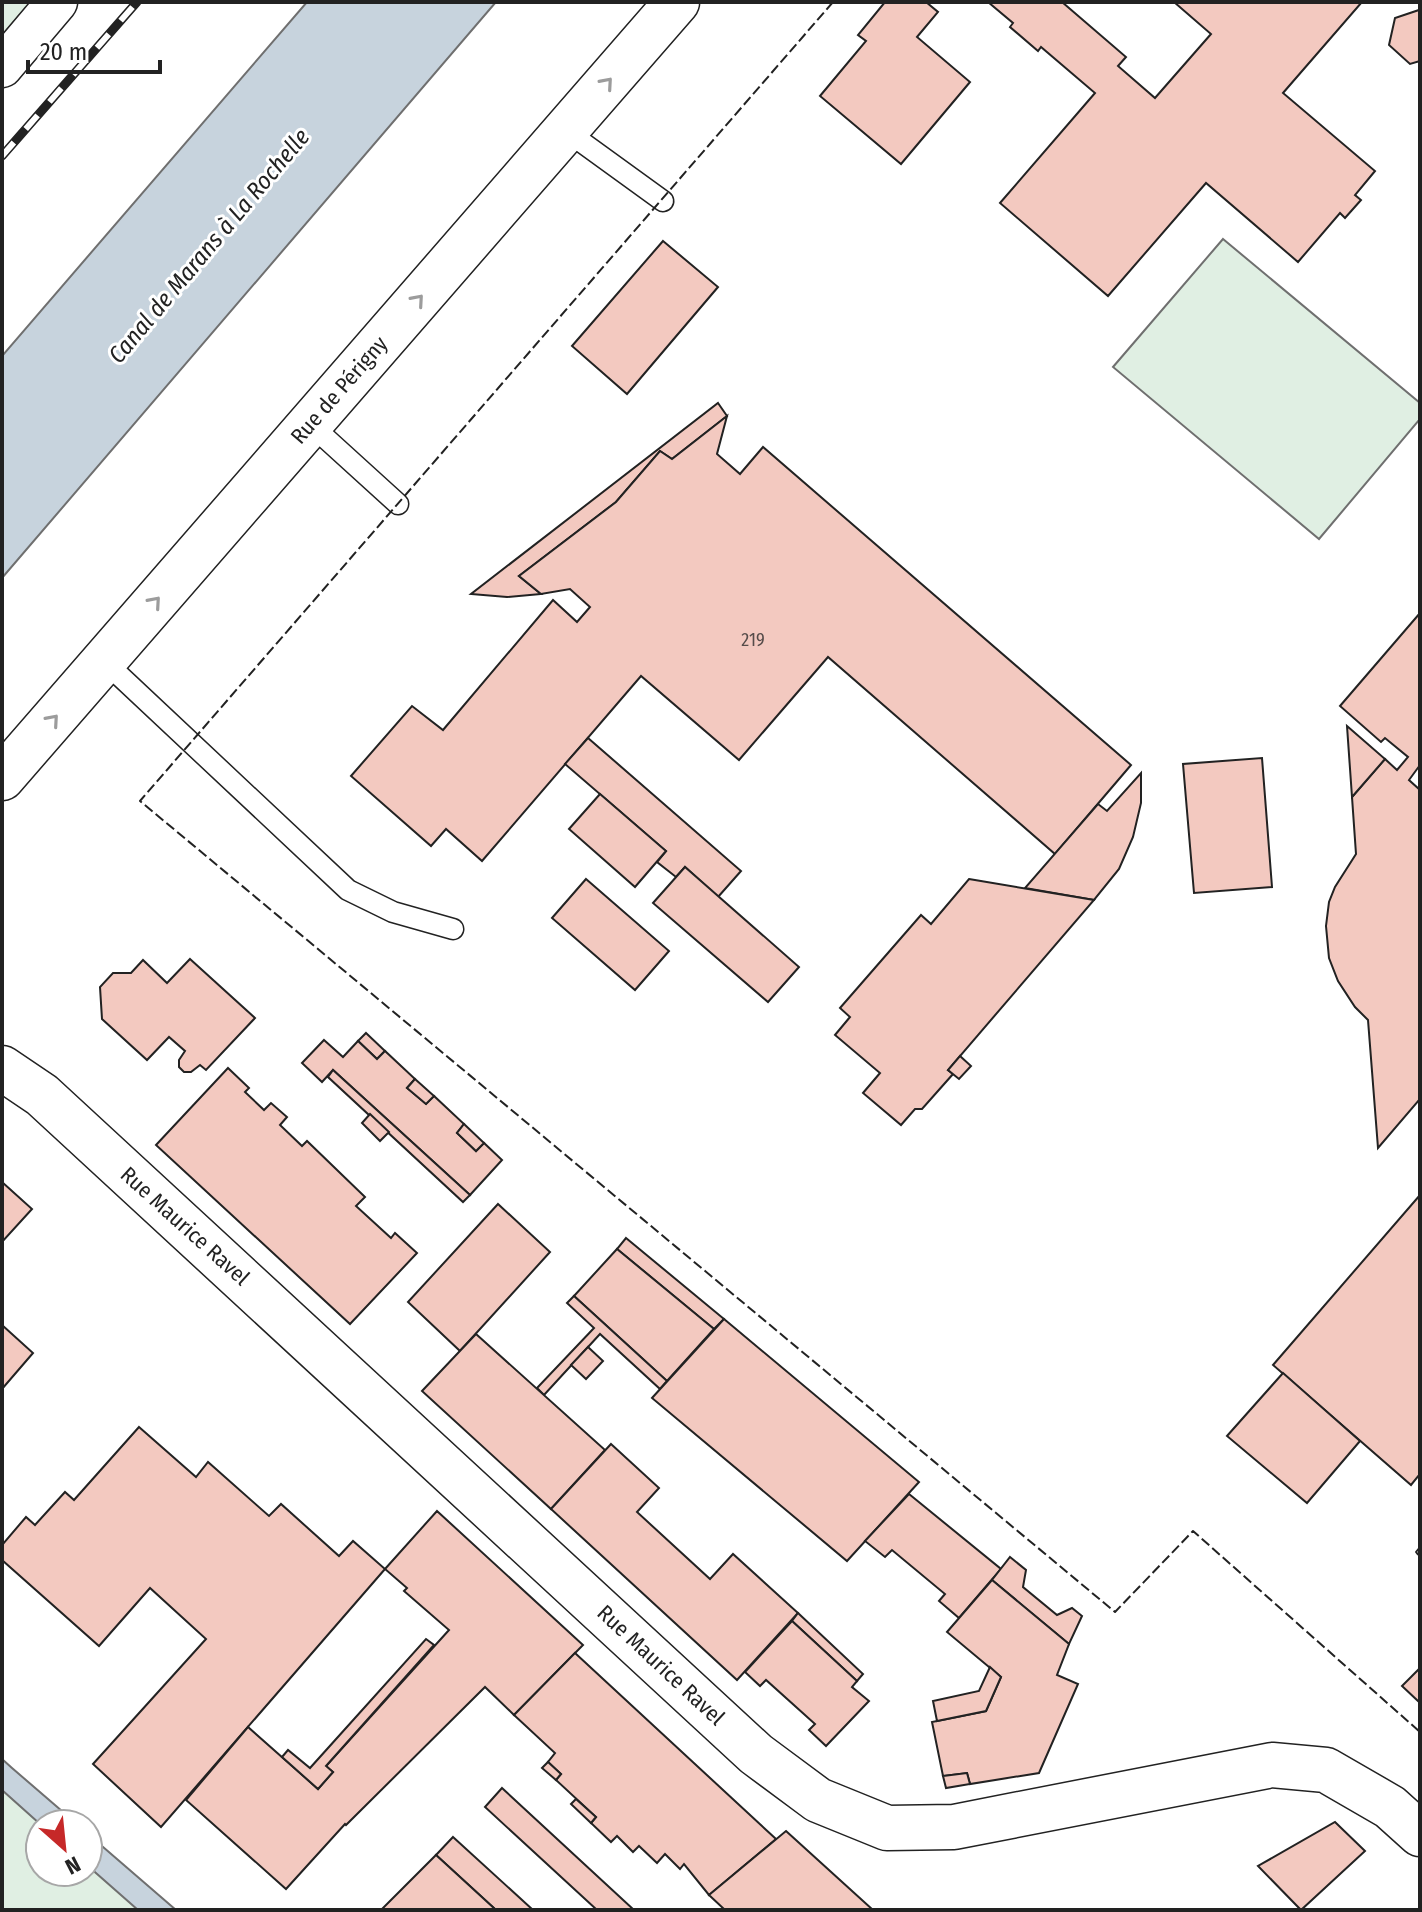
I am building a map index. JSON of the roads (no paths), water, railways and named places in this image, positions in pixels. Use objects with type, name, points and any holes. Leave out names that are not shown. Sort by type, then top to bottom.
[{"type":"street","points":[[2,67],[57,2]]},
{"type":"street","name":"Rue de Périgny","points":[[2,778],[677,2]]},
{"type":"street","name":"Rue Maurice Ravel","points":[[2,1042],[42,1095]]},
{"type":"street","name":"Rue Maurice Ravel","points":[[2,1068],[42,1095],[756,1754],[818,1800],[887,1828],[954,1827],[1272,1765],[1326,1770],[1390,1807],[1420,1834]]},
{"type":"lane","points":[[565,130],[663,201]]},
{"type":"lane","points":[[310,424],[398,504]]},
{"type":"lane","points":[[104,661],[348,890],[393,912],[453,929]]},
{"type":"water","name":"Canal de Marans à La Rochelle","points":[[307,2],[496,2],[2,578],[2,356]]},
{"type":"water","points":[[2,1759],[59,1808],[24,1810],[2,1790]]},
{"type":"water","points":[[104,1848],[176,1910],[138,1910],[104,1880]]},
{"type":"railway","points":[[2,156],[137,2]]}]
